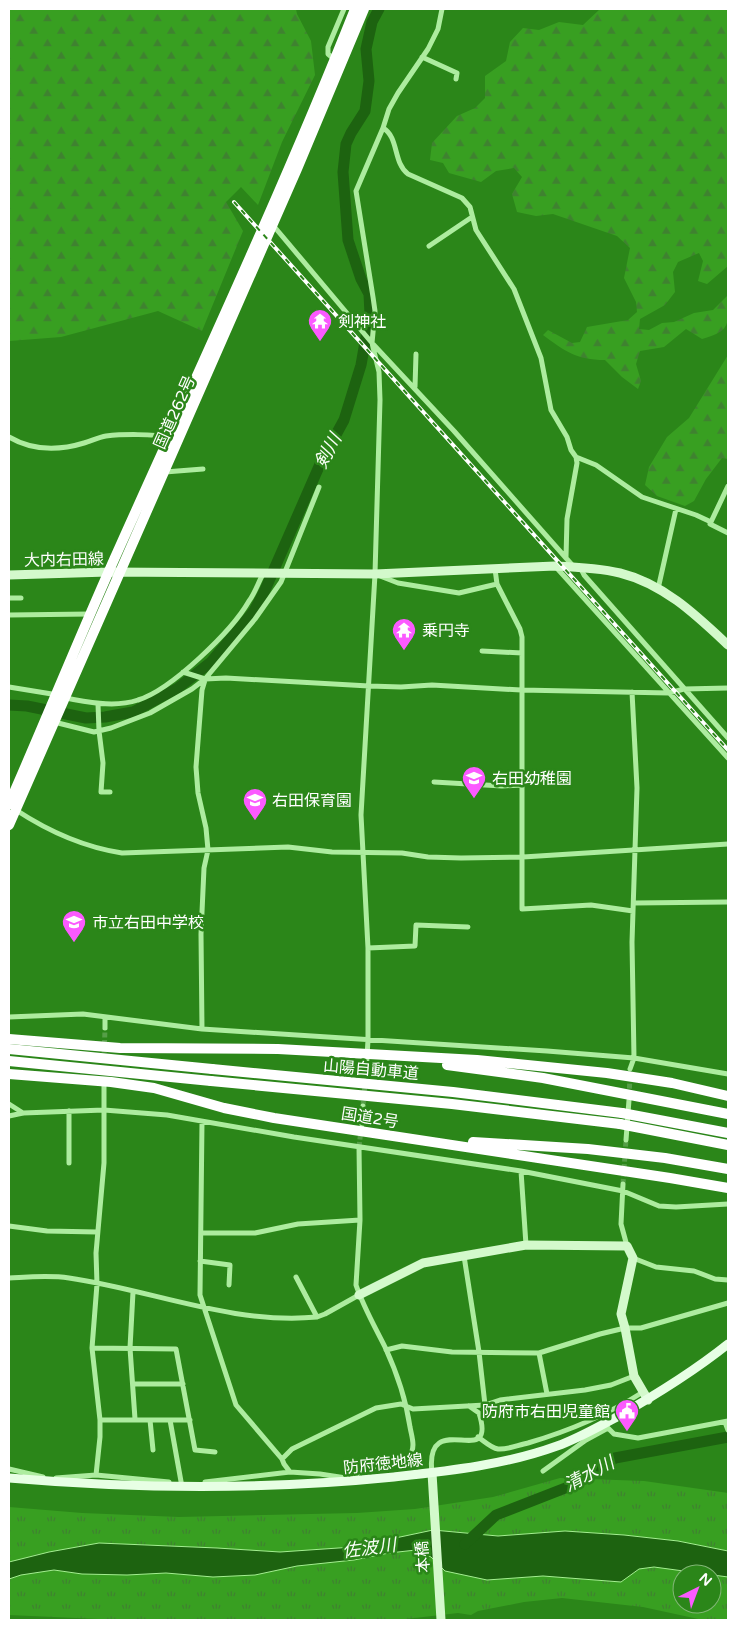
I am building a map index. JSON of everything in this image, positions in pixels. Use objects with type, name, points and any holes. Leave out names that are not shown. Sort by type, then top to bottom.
[{"type":"highway","name":"国道262号","points":[[60,698],[120,572],[164,472],[174,439],[310,120],[355,9]]},
{"type":"highway","name":"国道262号","points":[[9,825],[11,806],[52,720],[90,614],[108,572],[174,439],[272,224],[364,9]]},
{"type":"highway","points":[[9,1039],[120,1048],[278,1049],[478,1060],[607,1073],[672,1083],[728,1096]]},
{"type":"highway","name":"山陽自動車道","points":[[9,1049],[472,1094],[622,1113],[728,1133]]},
{"type":"highway","points":[[387,1055],[405,1061],[475,1068],[543,1078],[728,1114]]},
{"type":"highway","name":"山陽自動車道","points":[[9,1061],[480,1107],[620,1124],[728,1145]]},
{"type":"highway","name":"国道2号","points":[[10,1074],[111,1082],[154,1088],[224,1108],[274,1118],[728,1188]]},
{"type":"highway","points":[[406,1138],[588,1149],[665,1158],[728,1169]]},
{"type":"main road","name":"防府徳地線","points":[[9,1478],[96,1485],[276,1486],[355,1481],[485,1465],[534,1454],[559,1446],[606,1426],[646,1396],[680,1379],[728,1344]]},
{"type":"street","points":[[334,59],[328,54],[328,46],[344,9]]},
{"type":"street","points":[[366,1073],[368,948],[361,815],[375,574],[380,400],[379,372],[372,343],[375,311],[356,191],[383,128],[389,109],[438,29],[442,9]]},
{"type":"street","points":[[422,57],[457,73],[456,79]]},
{"type":"street","points":[[383,128],[391,136],[399,164],[403,171],[462,198],[470,208],[476,230],[514,289],[541,358],[551,410],[576,457],[577,463],[567,519],[566,558]]},
{"type":"street","points":[[429,246],[472,217]]},
{"type":"street","points":[[272,224],[372,343],[415,387],[728,738]]},
{"type":"street","points":[[415,387],[416,354]]},
{"type":"street","points":[[9,437],[27,446],[44,449],[62,449],[106,436],[160,436],[174,439]]},
{"type":"street","points":[[576,457],[596,464],[642,497],[696,515],[728,533]]},
{"type":"street","points":[[164,472],[203,469]]},
{"type":"street","points":[[711,522],[728,486]]},
{"type":"street","points":[[52,720],[79,729],[99,731],[150,713],[192,689],[256,619],[271,599],[319,487]]},
{"type":"street","points":[[658,589],[676,509]]},
{"type":"street","points":[[555,566],[728,758]]},
{"type":"street","name":"大内右田線","points":[[9,575],[108,572],[375,574],[555,566],[577,567],[621,574],[658,589],[690,610],[728,645]]},
{"type":"street","points":[[495,569],[497,584],[520,628],[522,653],[522,909],[591,905],[633,911]]},
{"type":"street","points":[[9,686],[60,698],[98,704],[118,704],[138,700],[155,692],[184,672],[210,648],[232,625],[250,601],[264,574]]},
{"type":"street","points":[[375,574],[398,583],[459,593],[497,584]]},
{"type":"street","points":[[9,598],[21,598]]},
{"type":"street","points":[[9,615],[90,614]]},
{"type":"street","points":[[482,651],[522,653]]},
{"type":"street","points":[[184,672],[202,678],[401,687],[432,685],[521,690],[669,693],[684,689],[728,688]]},
{"type":"street","points":[[202,678],[196,767],[198,793],[206,828],[208,850],[204,868],[201,934],[202,1029]]},
{"type":"street","points":[[630,1068],[634,1058],[632,942],[637,788],[632,692]]},
{"type":"street","points":[[98,704],[103,763],[101,792],[110,792]]},
{"type":"street","points":[[434,782],[522,785]]},
{"type":"street","points":[[11,806],[50,831],[105,850],[122,853],[288,847],[332,852],[402,853],[428,857],[461,858],[523,857],[728,844]]},
{"type":"street","points":[[634,903],[728,902]]},
{"type":"street","points":[[368,948],[415,946],[416,925],[468,927]]},
{"type":"street","points":[[9,1017],[83,1014],[202,1029],[547,1050],[634,1058],[728,1074]]},
{"type":"street","points":[[104,1028],[105,1017]]},
{"type":"street","points":[[96,1475],[100,1420],[92,1348],[97,1284],[97,1232],[104,1163],[104,1083]]},
{"type":"street","points":[[626,1140],[628,1100]]},
{"type":"street","points":[[9,1104],[23,1113]]},
{"type":"street","points":[[362,1126],[363,1106]]},
{"type":"street","points":[[9,1116],[23,1113],[104,1110],[167,1115],[521,1171],[623,1191],[658,1206],[676,1207],[728,1204]]},
{"type":"street","points":[[68,1163],[69,1111]]},
{"type":"street","points":[[202,1122],[200,1294],[236,1405],[282,1459],[290,1472]]},
{"type":"street","points":[[9,1469],[49,1480],[96,1475],[170,1482],[181,1485],[290,1472],[339,1476],[355,1481],[356,1475],[363,1469],[398,1464],[409,1457],[413,1446],[407,1407],[386,1350],[356,1285],[360,1220],[359,1146]]},
{"type":"street","points":[[521,1171],[526,1245]]},
{"type":"street","points":[[478,1437],[493,1448],[514,1447],[553,1436],[646,1396],[634,1376],[621,1314],[632,1258],[620,1224],[623,1184]]},
{"type":"street","points":[[201,1233],[254,1233],[298,1224],[360,1220]]},
{"type":"street","points":[[9,1226],[47,1231],[97,1232]]},
{"type":"street","points":[[9,1278],[44,1276],[70,1278],[204,1308],[257,1316],[317,1317],[424,1263],[526,1245],[627,1246]]},
{"type":"street","points":[[464,1256],[485,1405]]},
{"type":"street","points":[[632,1258],[656,1267],[694,1271],[715,1279],[728,1280]]},
{"type":"street","points":[[200,1261],[230,1264],[229,1286]]},
{"type":"street","points":[[296,1278],[317,1317]]},
{"type":"street","points":[[133,1292],[130,1348],[135,1419]]},
{"type":"street","points":[[386,1350],[402,1346],[452,1352],[539,1353],[577,1340],[625,1328],[641,1328],[728,1303]]},
{"type":"street","points":[[92,1348],[176,1349],[195,1450],[216,1452]]},
{"type":"street","points":[[539,1353],[547,1394]]},
{"type":"street","points":[[282,1459],[292,1449],[376,1408],[401,1404],[413,1408],[485,1405],[500,1400],[611,1385],[634,1376]]},
{"type":"street","points":[[133,1384],[183,1384]]},
{"type":"street","points":[[432,1473],[431,1454],[433,1447],[438,1442],[444,1440],[473,1441],[481,1432],[479,1413],[468,1406]]},
{"type":"street","points":[[100,1420],[190,1420]]},
{"type":"street","points":[[150,1420],[153,1450]]},
{"type":"street","points":[[170,1420],[181,1485]]},
{"type":"street","points":[[543,1471],[606,1426],[614,1434],[638,1438],[727,1422],[728,1430]]},
{"type":"street","name":"本橋","points":[[432,1473],[441,1620]]},
{"type":"green space","points":[[9,9],[296,9],[311,41],[315,75],[282,142],[258,205],[241,187],[226,202],[243,231],[202,331],[158,311],[61,337],[9,341]]},
{"type":"green space","points":[[600,9],[728,9],[728,266],[707,284],[698,281],[703,261],[699,253],[678,262],[673,272],[675,292],[665,305],[640,319],[639,329],[649,330],[662,323],[674,322],[694,313],[713,310],[728,295],[728,320],[719,333],[712,336],[702,339],[686,329],[664,347],[640,351],[636,364],[641,381],[638,389],[622,377],[605,360],[595,360],[571,354],[543,335],[548,330],[572,343],[580,342],[587,327],[628,320],[637,312],[636,302],[624,278],[630,248],[617,236],[553,214],[536,216],[517,212],[512,194],[522,177],[514,168],[496,171],[481,182],[449,173],[443,163],[430,160],[432,143],[457,116],[475,108],[485,98],[485,76],[506,61],[510,42],[523,28],[539,30],[559,22],[583,25]]},
{"type":"green space","points":[[728,355],[728,459],[722,458],[706,479],[694,501],[685,506],[657,496],[645,485],[649,467],[667,437],[689,418]]},
{"type":"green space","points":[[560,1478],[644,1481],[728,1493],[728,1551],[678,1541],[624,1535],[565,1531],[498,1536],[433,1530],[353,1547],[280,1552],[99,1543],[49,1552],[9,1562],[9,1507],[82,1513],[179,1517],[357,1513],[415,1509],[493,1497]]},
{"type":"green space","points":[[416,1550],[431,1557],[445,1571],[487,1580],[543,1576],[621,1582],[639,1569],[654,1567],[672,1569],[672,1613],[643,1607],[562,1598],[524,1602],[478,1611],[471,1615],[458,1613],[397,1620],[122,1620],[9,1615],[9,1579],[21,1575],[54,1570],[82,1574],[127,1575],[166,1573],[213,1577],[255,1575],[297,1566]]},
{"type":"green space","points":[[722,1576],[728,1577],[728,1620],[703,1620],[675,1614],[722,1614]]},
{"type":"water","name":"佐波川","points":[[433,1530],[498,1536],[565,1531],[624,1535],[678,1541],[728,1551],[728,1577],[722,1576],[722,1564],[672,1564],[672,1569],[654,1567],[639,1569],[621,1582],[543,1576],[487,1580],[445,1571],[431,1557],[416,1550],[354,1560],[297,1566],[255,1575],[213,1577],[166,1573],[127,1575],[82,1574],[54,1570],[21,1575],[9,1579],[9,1562],[49,1552],[99,1543],[280,1552],[353,1547]]},
{"type":"waterway","name":"剣川","points":[[9,705],[27,706],[86,718],[133,712],[178,688],[211,662],[254,611],[321,462],[344,420],[361,365],[370,314],[369,294],[361,279],[348,240],[343,172],[346,144],[365,111],[369,81],[366,49],[372,22],[379,9]]},
{"type":"waterway","name":"清水川","points":[[465,1544],[496,1515],[573,1485],[615,1458],[728,1437]]},
{"type":"tunnel","points":[[104,1060],[105,1028]]},
{"type":"tunnel","points":[[363,1106],[366,1073]]},
{"type":"tunnel","points":[[629,1096],[630,1077]]},
{"type":"tunnel","points":[[359,1147],[361,1130]]},
{"type":"tunnel","points":[[623,1184],[626,1140]]},
{"type":"railway","points":[[234,202],[728,750]]},
{"type":"place","name":"剣神社","points":[[320,342]]},
{"type":"place","name":"乗円寺","points":[[404,651]]},
{"type":"place","name":"右田幼稚園","points":[[474,799]]},
{"type":"place","name":"右田保育園","points":[[255,821]]},
{"type":"place","name":"市立右田中学校","points":[[74,943]]},
{"type":"place","name":"防府市右田児童館","points":[[627,1432]]}]
